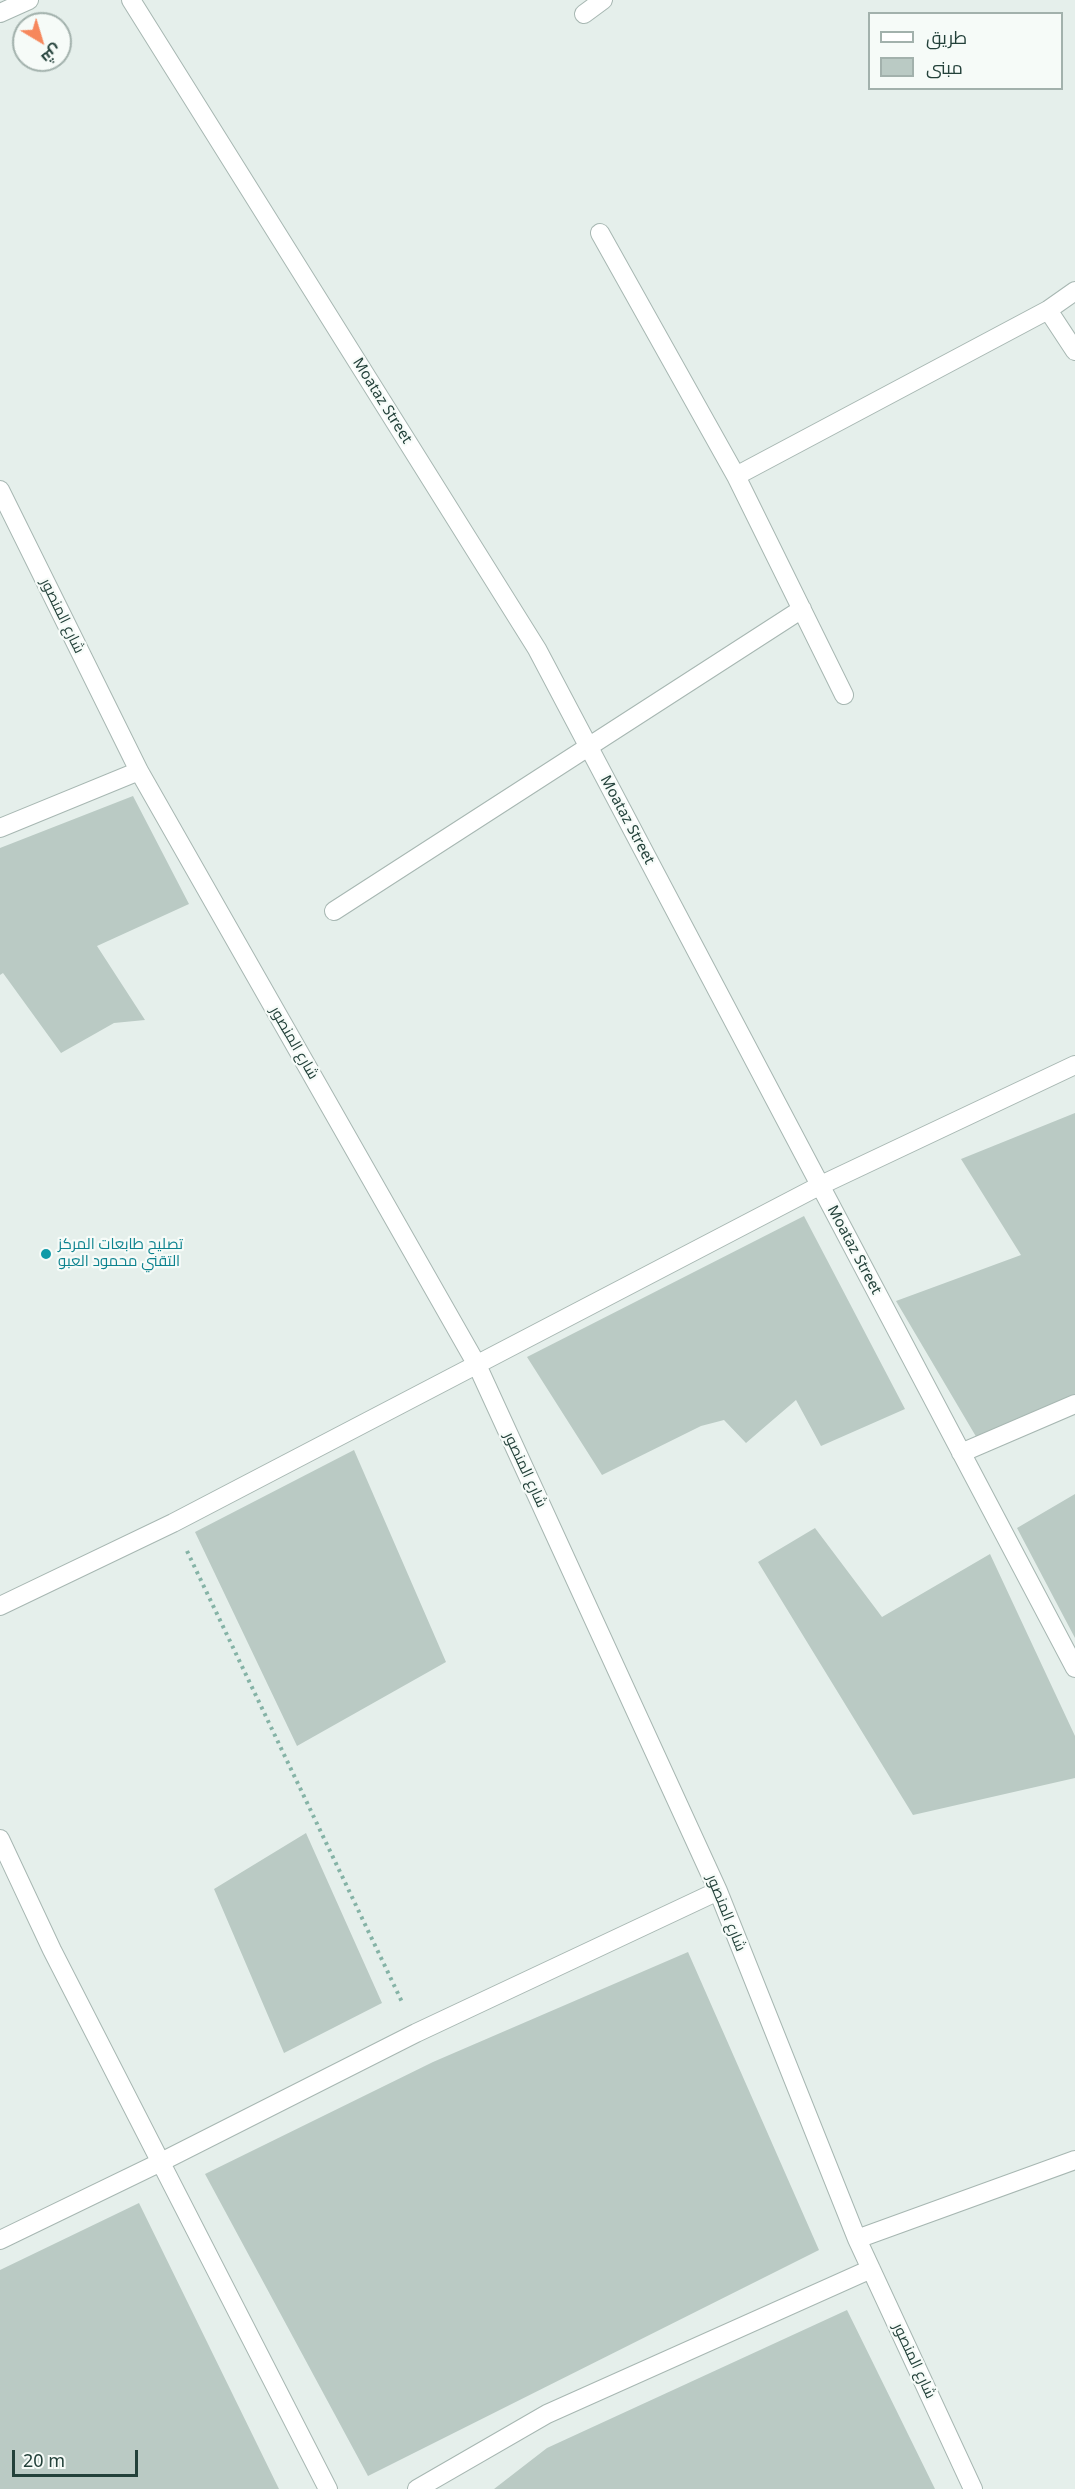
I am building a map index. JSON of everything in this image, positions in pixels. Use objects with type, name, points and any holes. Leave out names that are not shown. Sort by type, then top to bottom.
[{"type":"street","points":[[0,13],[29,0]]},
{"type":"street","name":"Moataz Street","points":[[131,0],[537,649],[1075,1668]]},
{"type":"street","points":[[584,14],[603,0]]},
{"type":"street","points":[[600,232],[736,476],[844,695]]},
{"type":"street","points":[[736,476],[1048,310],[1075,291]]},
{"type":"street","points":[[1048,310],[1075,351]]},
{"type":"street","name":"شارع المنصور","points":[[0,490],[139,771],[477,1365],[718,1891],[857,2239],[973,2489]]},
{"type":"street","points":[[334,911],[802,609]]},
{"type":"street","points":[[0,828],[139,771]]},
{"type":"street","points":[[0,1606],[173,1523],[819,1186],[1075,1065]]},
{"type":"street","points":[[962,1452],[1075,1404]]},
{"type":"street","points":[[0,1839],[52,1950],[328,2489]]},
{"type":"street","points":[[0,2240],[161,2162],[416,2033],[718,1891]]},
{"type":"street","points":[[857,2239],[1075,2160]]},
{"type":"street","points":[[417,2489],[546,2414],[871,2269]]},
{"type":"path","points":[[173,1523],[416,2033]]},
{"type":"building","points":[[133,796],[189,904],[97,946],[145,1020],[114,1023],[61,1053],[3,973],[0,975],[0,848]]},
{"type":"building","points":[[1075,1113],[1075,1407],[981,1445],[896,1301],[1021,1255],[961,1159]]},
{"type":"building","points":[[804,1216],[905,1409],[821,1446],[796,1400],[746,1443],[724,1420],[701,1426],[602,1475],[527,1357]]},
{"type":"building","points":[[354,1450],[446,1662],[297,1746],[195,1532]]},
{"type":"building","points":[[1075,1494],[1075,1638],[1017,1528]]},
{"type":"building","points":[[815,1528],[882,1617],[990,1554],[1075,1736],[1075,1778],[913,1815],[758,1562]]},
{"type":"building","points":[[306,1833],[382,2003],[284,2053],[214,1889]]},
{"type":"building","points":[[688,1952],[819,2250],[368,2476],[205,2174],[433,2062]]},
{"type":"building","points":[[139,2203],[279,2489],[0,2489],[0,2270]]},
{"type":"building","points":[[847,2310],[935,2489],[494,2489],[547,2448]]},
{"type":"place","name":"تصليح طابعات المركز التقني محمود العبو","points":[[46,1254]]}]
